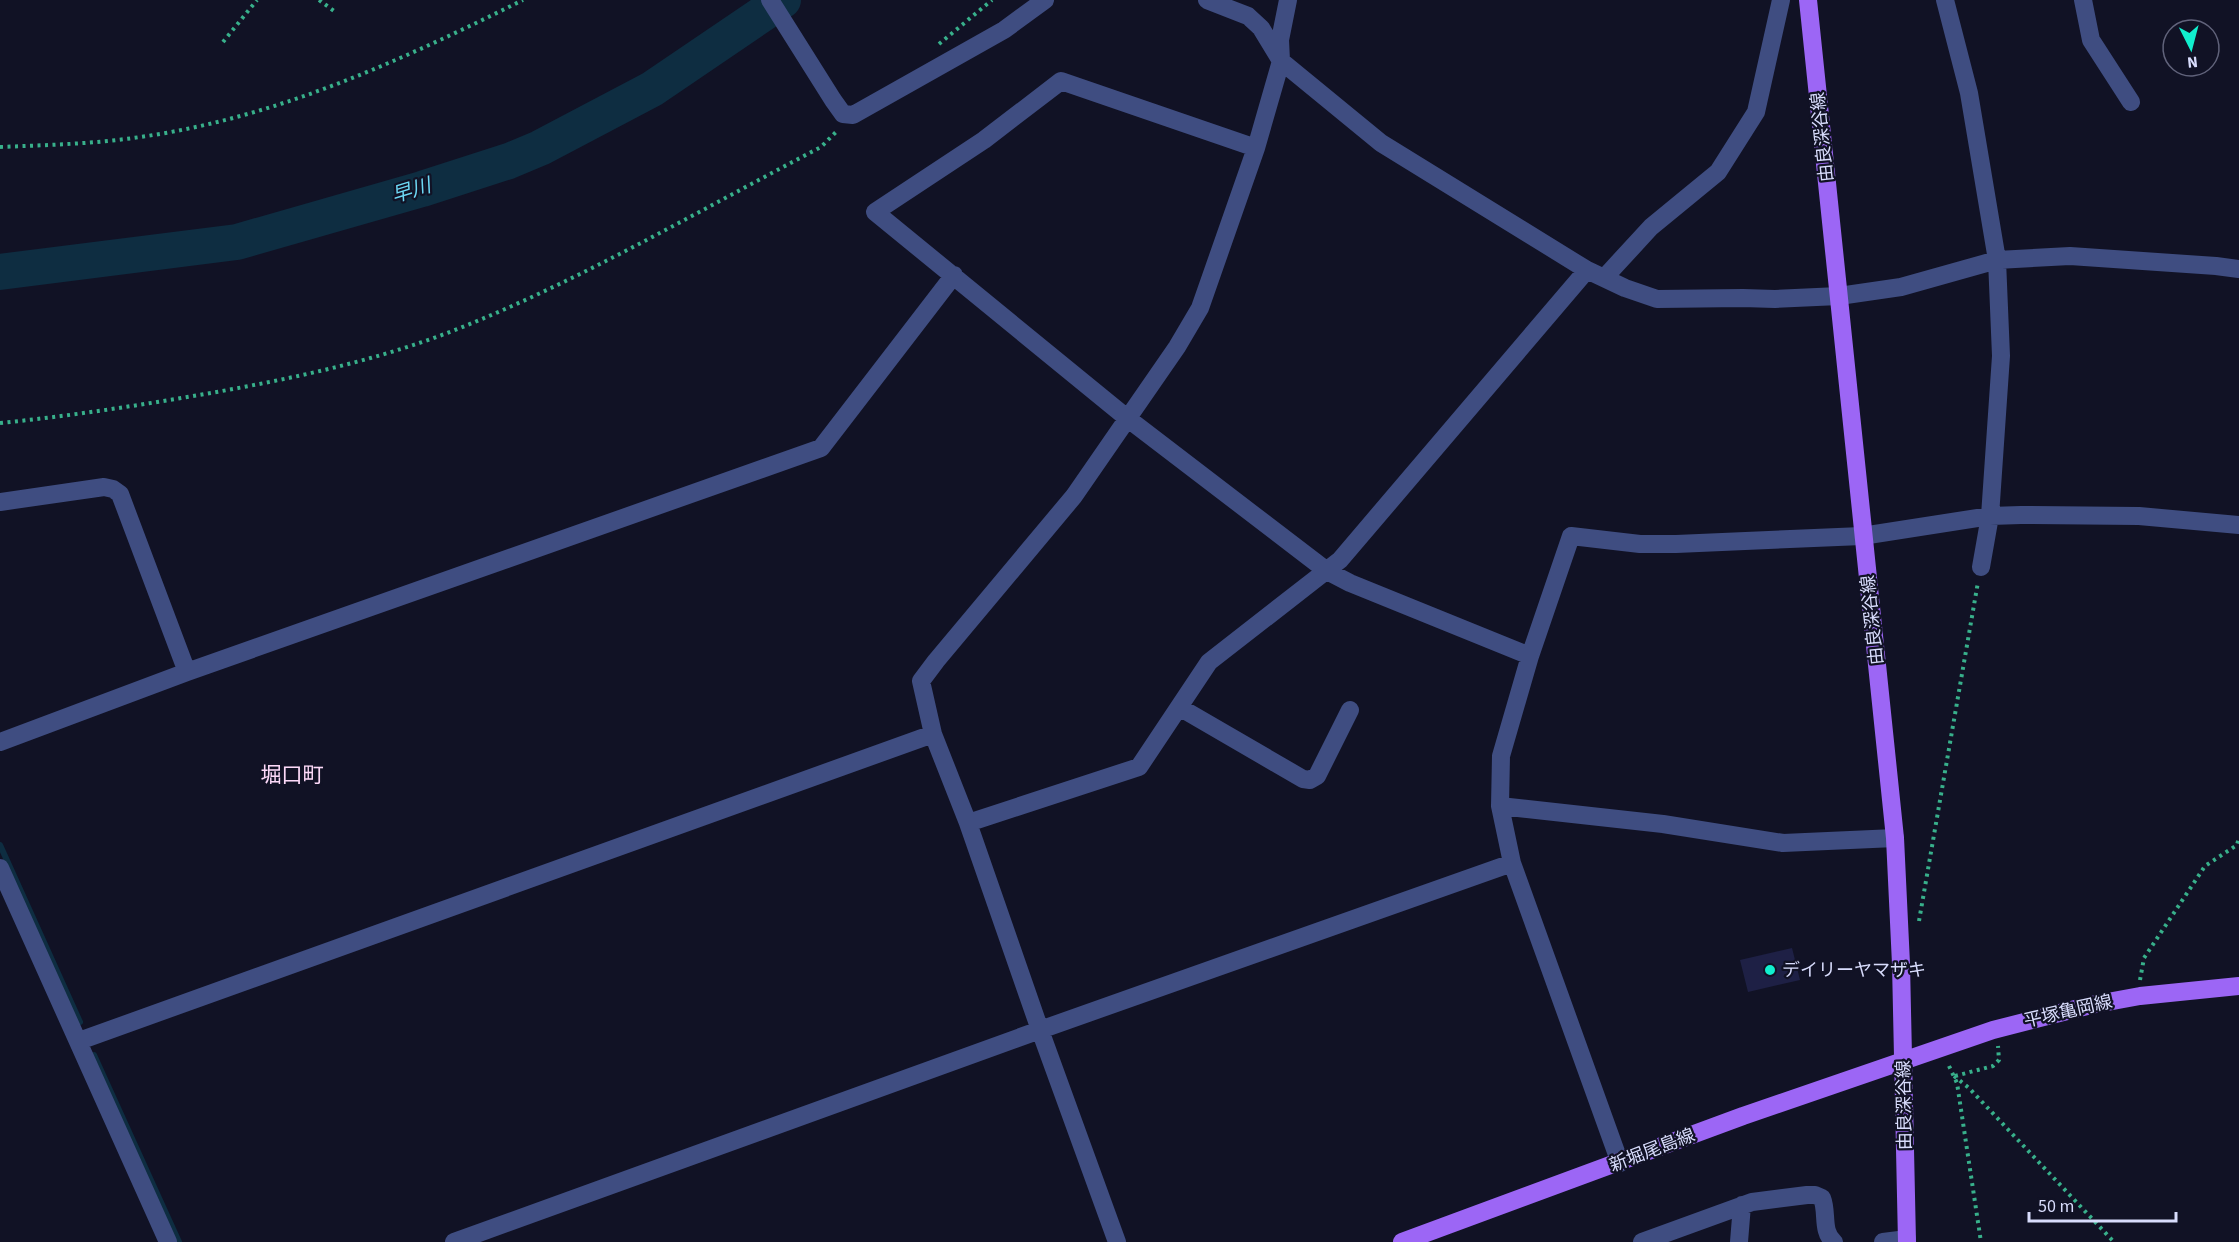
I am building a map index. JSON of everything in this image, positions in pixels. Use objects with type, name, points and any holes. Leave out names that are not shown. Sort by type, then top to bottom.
[{"type":"main road","name":"由良深谷線","points":[[1808,0],[1895,838],[1907,1240]]},
{"type":"main road","name":"平塚亀岡線","points":[[1902,1059],[1993,1030],[2091,1005],[2140,996],[2239,986]]},
{"type":"main road","name":"新堀尾島線","points":[[1402,1242],[1428,1238],[1620,1162],[1902,1059]]},
{"type":"street","points":[[770,0],[843,114],[853,115],[1004,30],[1045,0]]},
{"type":"street","points":[[1207,0],[1248,16],[1261,28],[1281,61],[1381,143],[1587,270],[1625,288],[1658,299],[1775,299],[1839,296],[1901,287],[1997,260],[2070,256],[2239,269]]},
{"type":"street","points":[[1117,1242],[968,823],[933,734],[921,681],[1074,496],[1177,347],[1200,308],[1256,148],[1281,61],[1280,40],[1288,0]]},
{"type":"street","points":[[1605,277],[1651,227],[1718,172],[1756,112],[1781,0]]},
{"type":"street","points":[[1945,0],[1969,93],[1997,260],[2001,356],[1990,516],[1981,567]]},
{"type":"street","points":[[2083,0],[2091,40],[2131,102]]},
{"type":"street","points":[[1256,148],[1061,81],[984,140],[875,212],[1127,418],[1327,571],[1350,583],[1530,656]]},
{"type":"street","points":[[968,823],[1139,767],[1209,662],[1327,571],[1348,551],[1587,270]]},
{"type":"street","points":[[0,742],[187,672],[821,448],[954,275]]},
{"type":"street","points":[[0,502],[104,487],[120,494],[187,672]]},
{"type":"street","points":[[1620,1162],[1512,863],[1500,806],[1501,756],[1530,656],[1571,536],[1640,544],[1676,544],[1862,536],[1990,516],[2139,516],[2239,525]]},
{"type":"street","points":[[1179,707],[1303,779],[1310,780],[1317,776],[1350,710]]},
{"type":"street","points":[[79,1041],[933,734]]},
{"type":"street","points":[[1500,806],[1663,824],[1783,843],[1895,838]]},
{"type":"street","points":[[454,1242],[1040,1030],[1512,863]]},
{"type":"street","points":[[0,868],[168,1242]]},
{"type":"street","points":[[1642,1242],[1752,1202],[1815,1195],[1822,1198],[1825,1206],[1826,1233],[1834,1242]]},
{"type":"street","points":[[1739,1242],[1742,1205]]},
{"type":"street","points":[[1883,1242],[1907,1240]]},
{"type":"path","points":[[223,42],[257,0]]},
{"type":"path","points":[[319,0],[334,11]]},
{"type":"path","points":[[0,147],[66,145],[140,137],[196,127],[259,111],[370,72],[523,0]]},
{"type":"path","points":[[0,423],[135,406],[277,381],[369,359],[459,328],[532,296],[668,229],[821,147]]},
{"type":"path","points":[[1918,930],[1981,567]]},
{"type":"path","points":[[2140,996],[2140,976],[2144,958],[2205,866],[2238,846],[2239,837]]},
{"type":"path","points":[[1954,1076],[1993,1066],[1999,1060],[1993,1030]]},
{"type":"path","points":[[1949,1066],[1957,1083],[1981,1242]]},
{"type":"path","points":[[1954,1076],[1969,1088],[2114,1242]]},
{"type":"building","name":"デイリーヤマザキ","points":[[1792,948],[1800,980],[1748,992],[1740,960]]},
{"type":"waterway","name":"早川","points":[[0,272],[237,242],[422,189],[509,161],[540,148],[652,89],[783,0]]},
{"type":"waterway","points":[[0,845],[80,1022]]},
{"type":"waterway","points":[[94,1055],[179,1242]]},
{"type":"place","name":"デイリーヤマザキ","points":[[1770,970]]},
{"type":"district","name":"堀口町","points":[[292,775]]}]
